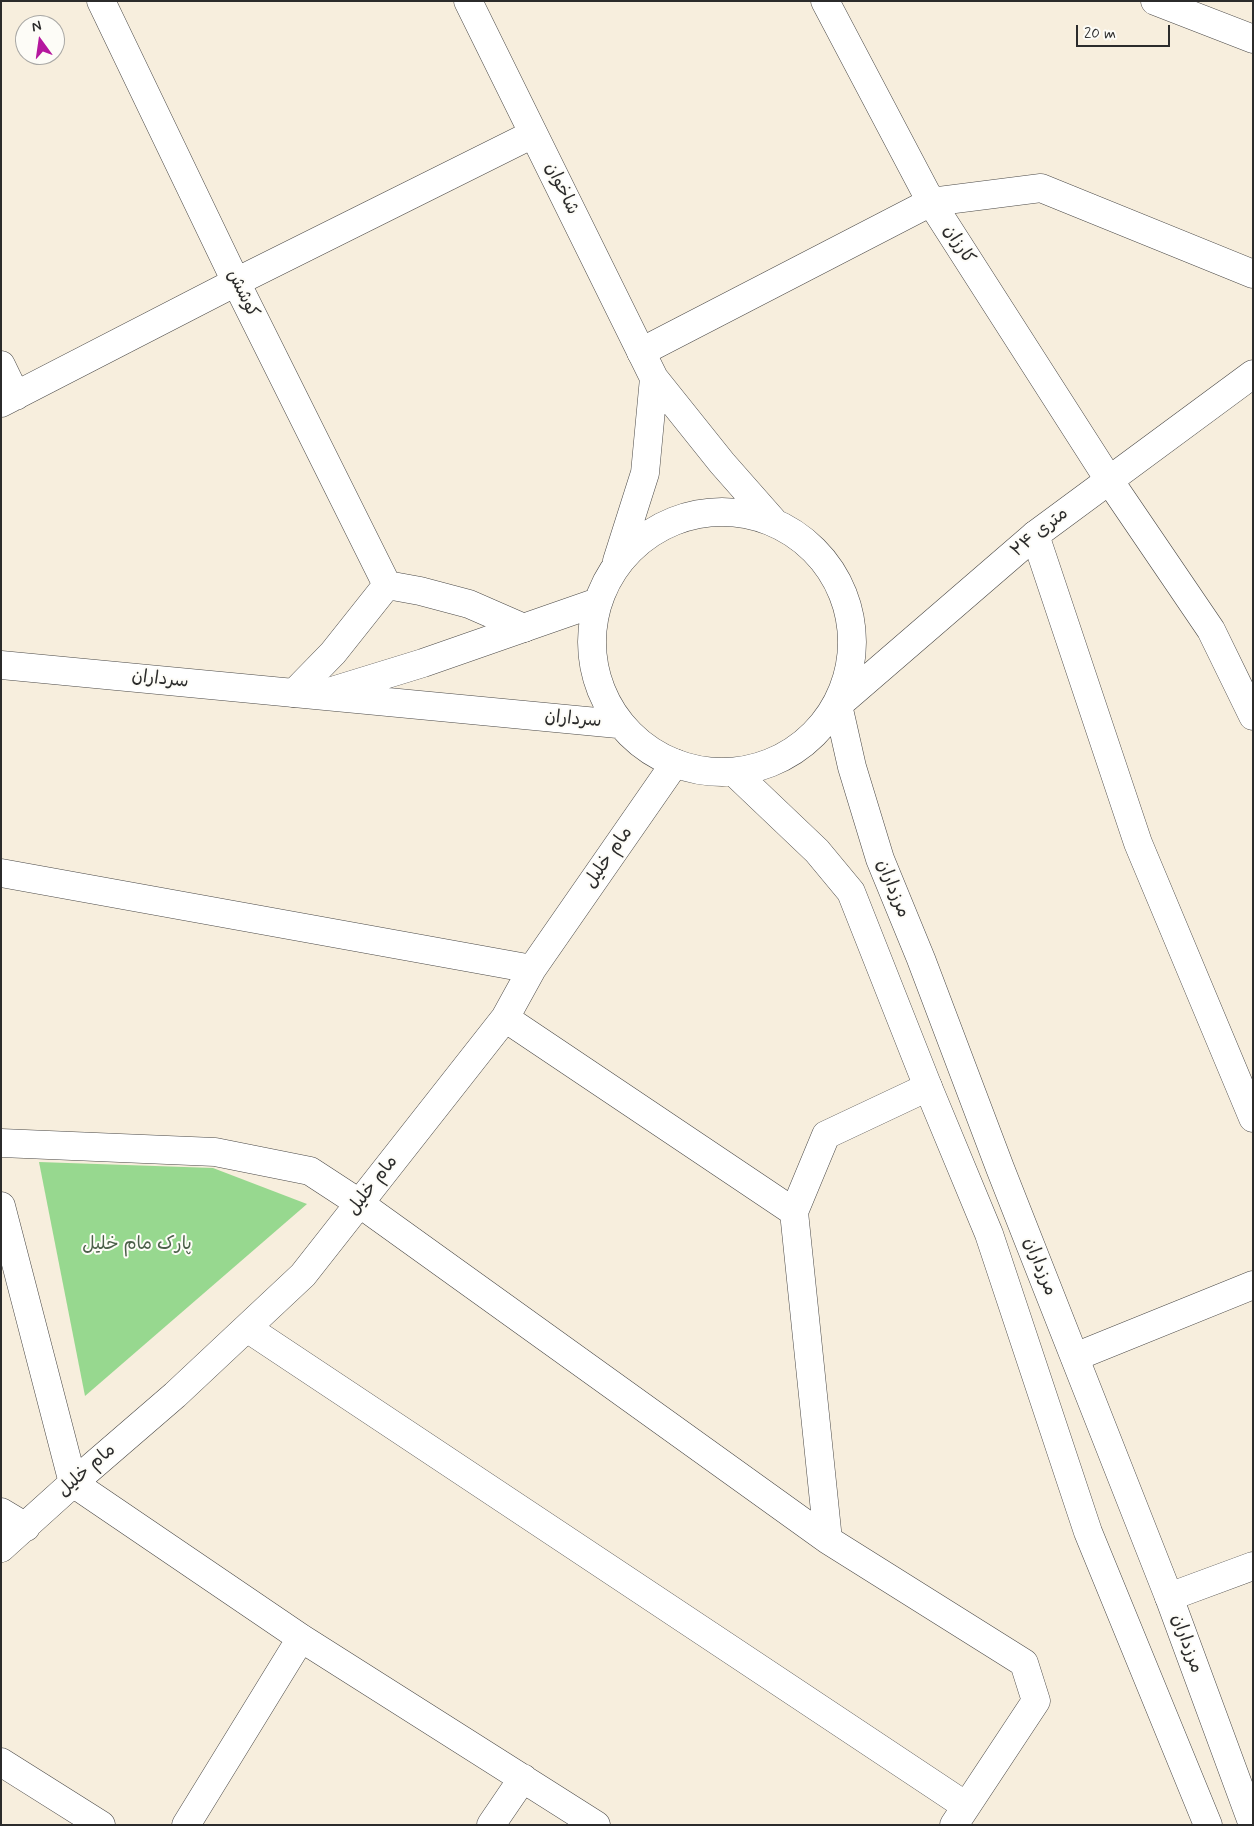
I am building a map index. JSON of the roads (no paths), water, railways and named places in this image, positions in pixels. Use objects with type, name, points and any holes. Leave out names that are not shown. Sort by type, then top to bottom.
[{"type":"street","name":"کوشش","points":[[101,1],[236,282],[387,585]]},
{"type":"street","name":"شاخوان","points":[[468,1],[654,378],[722,463],[774,522]]},
{"type":"street","name":"کارزان","points":[[825,1],[931,202],[1108,480],[1211,630],[1253,716]]},
{"type":"street","points":[[1155,1],[1253,39]]},
{"type":"street","points":[[1,365],[9,399],[236,282],[533,134]]},
{"type":"street","points":[[641,352],[931,202],[1041,188],[1253,274]]},
{"type":"street","name":"۲۴ متری","points":[[838,704],[1035,535],[1253,374]]},
{"type":"street","points":[[617,563],[650,533],[690,515],[731,513],[774,522],[810,545],[836,580],[851,619],[852,663],[838,704],[810,739],[776,760],[734,772],[689,771],[650,750],[618,724],[597,686],[589,643],[598,602],[617,563],[645,473],[654,378]]},
{"type":"street","points":[[1035,535],[1138,843],[1253,1118]]},
{"type":"street","points":[[306,694],[333,653],[387,585],[469,604],[524,628]]},
{"type":"street","name":"سرداران","points":[[306,694],[424,663],[598,602]]},
{"type":"street","name":"سرداران","points":[[1,665],[618,724]]},
{"type":"street","name":"مرزداران","points":[[838,704],[852,767],[880,859],[1169,1597],[1253,1825]]},
{"type":"street","name":"مام خلیل","points":[[1,1548],[175,1395],[303,1275],[505,1018],[532,969],[675,763]]},
{"type":"street","name":"مرزداران","points":[[734,772],[818,851],[851,892],[928,1087],[989,1234],[1088,1532],[1208,1825]]},
{"type":"street","points":[[1,873],[532,969]]},
{"type":"street","points":[[505,1018],[794,1212]]},
{"type":"street","points":[[828,1540],[794,1212],[826,1135],[928,1087]]},
{"type":"street","points":[[1,1143],[215,1152],[310,1171],[359,1203],[828,1540],[1024,1663],[1036,1701],[960,1815],[247,1328]]},
{"type":"street","points":[[2,1214],[73,1483],[301,1638],[596,1825]]},
{"type":"street","points":[[1075,1357],[1253,1284]]},
{"type":"street","points":[[1,1512],[26,1527]]},
{"type":"street","points":[[1169,1597],[1253,1566]]},
{"type":"street","points":[[186,1825],[301,1638]]},
{"type":"street","points":[[1,1762],[101,1825]]},
{"type":"street","points":[[491,1825],[523,1778]]},
{"type":"park label","name":"پارک مام خلیل","points":[[137,1245]]}]
